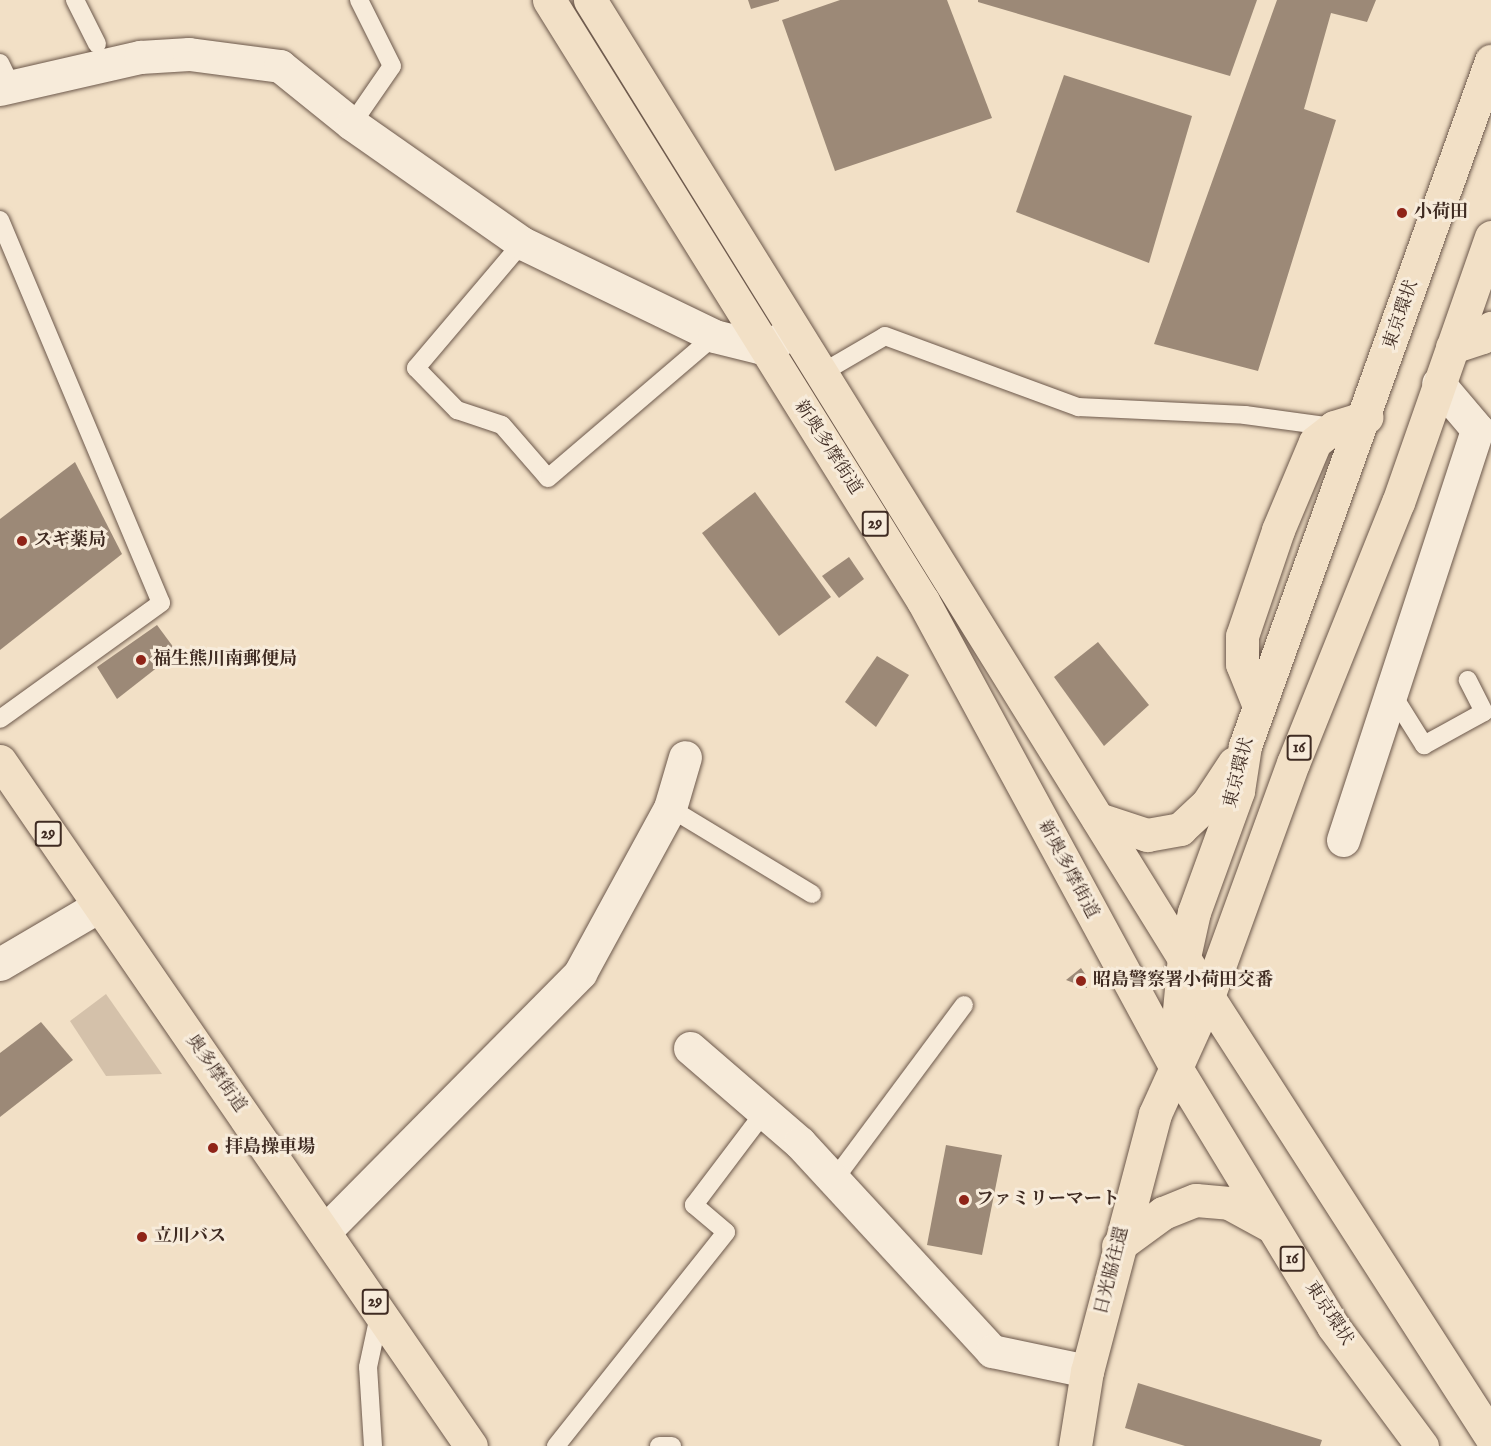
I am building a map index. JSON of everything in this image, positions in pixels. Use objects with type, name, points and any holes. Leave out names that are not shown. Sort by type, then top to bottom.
[{"type":"main road","name":"新奥多摩街道","points":[[549,0],[762,348],[923,601],[1174,1064]]},
{"type":"main road","name":"新奥多摩街道","points":[[590,0],[1208,997]]},
{"type":"main road","name":"東京環状","points":[[1422,1446],[1333,1326],[1174,1064],[1184,957],[1194,912],[1238,791],[1245,746],[1366,417],[1491,61]]},
{"type":"main road","name":"16","points":[[1208,997],[1452,347],[1491,237]]},
{"type":"main road","points":[[1452,347],[1482,337],[1491,328]]},
{"type":"main road","points":[[1259,706],[1242,664],[1245,622],[1306,460],[1315,442],[1334,427],[1366,417]]},
{"type":"main road","points":[[1098,819],[1147,835],[1180,829],[1207,804],[1245,746]]},
{"type":"main road","name":"奥多摩街道","points":[[0,761],[97,907],[380,1310],[471,1446]]},
{"type":"main road","points":[[1174,1064],[1208,997],[1488,1421]]},
{"type":"main road","name":"日光脇往還","points":[[1075,1446],[1087,1371],[1118,1246],[1174,1064]]},
{"type":"main road","points":[[1118,1246],[1163,1213],[1196,1200],[1229,1203],[1273,1228]]},
{"type":"street","points":[[4,80],[140,57],[189,54],[280,66],[352,124],[522,243],[714,336],[762,348],[795,332]]},
{"type":"street","points":[[1343,840],[1477,467],[1477,429],[1438,383]]},
{"type":"street","points":[[325,1231],[580,973],[670,808],[685,757]]},
{"type":"street","points":[[0,964],[97,907]]},
{"type":"street","points":[[690,1048],[765,1111],[834,1180],[992,1351],[1087,1371]]},
{"type":"lane","points":[[75,0],[97,44]]},
{"type":"lane","points":[[352,124],[392,66],[359,0]]},
{"type":"lane","points":[[0,220],[160,603],[0,719]]},
{"type":"lane","points":[[522,243],[416,368],[457,410],[502,425],[548,478],[714,336]]},
{"type":"lane","points":[[820,374],[885,336],[1078,407],[1245,415],[1334,427]]},
{"type":"lane","points":[[1394,697],[1424,745],[1487,714],[1468,680]]},
{"type":"lane","points":[[670,808],[812,894]]},
{"type":"lane","points":[[834,1180],[964,1005]]},
{"type":"lane","points":[[556,1446],[726,1232],[694,1205],[765,1111]]},
{"type":"lane","points":[[373,1446],[368,1367],[380,1310]]},
{"type":"lane","points":[[658,1446],[672,1446]]},
{"type":"shaded area","points":[[106,994],[162,1074],[106,1076],[70,1021]]},
{"type":"building","points":[[748,0],[779,0],[779,1],[751,9]]},
{"type":"building","points":[[840,0],[947,0],[992,118],[835,171],[782,20]]},
{"type":"building","points":[[978,0],[1257,0],[1230,76],[978,2]]},
{"type":"building","points":[[1277,0],[1376,0],[1367,22],[1331,13],[1304,109],[1336,120],[1258,371],[1154,344]]},
{"type":"building","points":[[1064,75],[1192,116],[1149,263],[1016,212]]},
{"type":"building","points":[[75,462],[122,554],[0,650],[0,519]]},
{"type":"building","points":[[755,492],[831,597],[779,636],[702,533]]},
{"type":"building","points":[[849,557],[864,579],[839,598],[822,576]]},
{"type":"building","points":[[157,625],[177,652],[117,699],[97,667]]},
{"type":"building","points":[[1098,642],[1149,705],[1104,746],[1054,677]]},
{"type":"building","points":[[877,656],[909,675],[876,727],[845,702]]},
{"type":"building","points":[[1081,968],[1087,977],[1087,988],[1066,980]]},
{"type":"building","points":[[41,1022],[73,1060],[0,1117],[0,1053]]},
{"type":"building","name":"ファミリーマート","points":[[946,1145],[1002,1155],[982,1255],[927,1245]]},
{"type":"building","points":[[1138,1383],[1322,1440],[1320,1446],[1185,1446],[1125,1428]]},
{"type":"place","name":"小荷田","points":[[1402,213]]},
{"type":"place","name":"スギ薬局","points":[[22,541]]},
{"type":"place","name":"福生熊川南郵便局","points":[[141,660]]},
{"type":"place","name":"昭島警察署小荷田交番","points":[[1081,981]]},
{"type":"place","name":"拝島操車場","points":[[213,1148]]},
{"type":"place","name":"ファミリーマート","points":[[964,1200]]},
{"type":"place","name":"立川バス","points":[[142,1237]]}]
